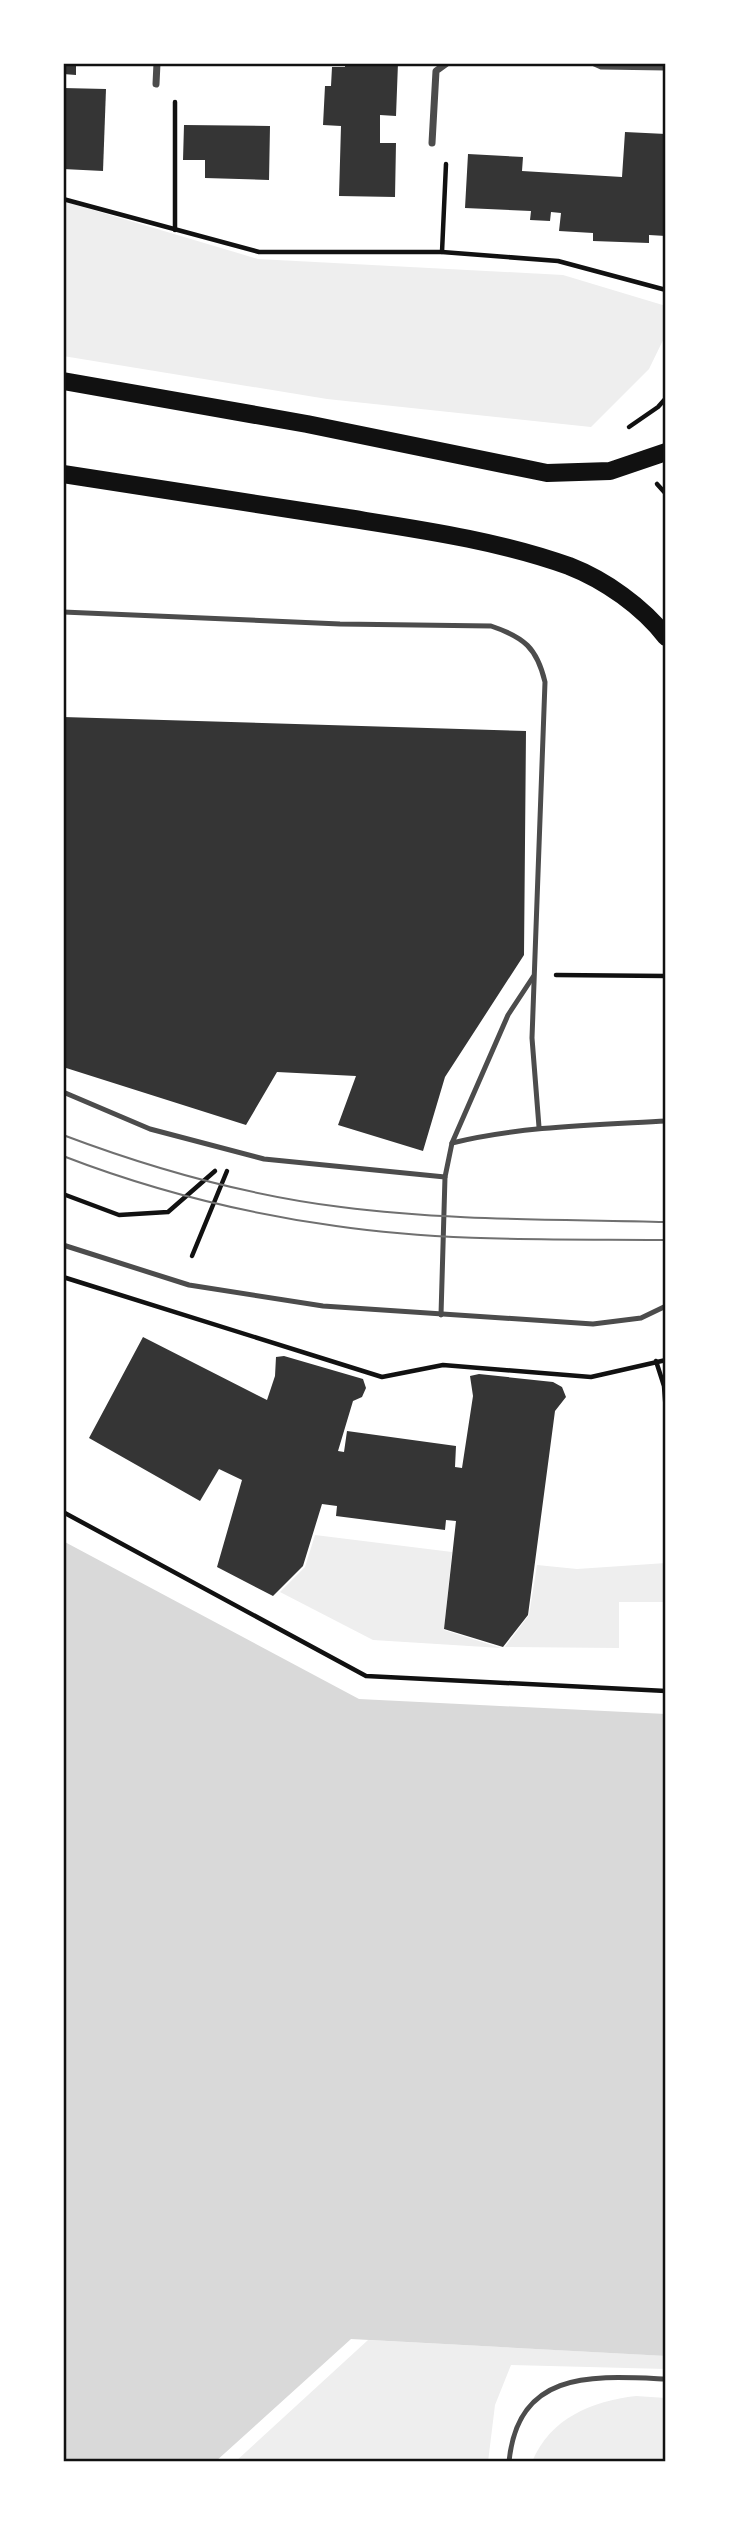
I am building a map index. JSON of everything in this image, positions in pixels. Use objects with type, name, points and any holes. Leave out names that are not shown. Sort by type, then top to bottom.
[{"type":"main road","points":[[63,381],[307,424],[547,473],[610,471],[666,452]]},
{"type":"main road","points":[[63,474],[401,527],[502,548],[570,567],[612,589],[656,624],[666,637]]},
{"type":"street","points":[[156,84],[157,63]]},
{"type":"street","points":[[432,143],[436,71],[447,63]]},
{"type":"lane","points":[[592,63],[601,67],[666,68]]},
{"type":"lane","points":[[63,612],[340,624],[491,626],[514,633],[529,646],[541,664],[545,682],[533,1038],[539,1127]]},
{"type":"lane","points":[[441,1315],[445,1177],[452,1143],[508,1015],[534,975]]},
{"type":"lane","points":[[63,1092],[150,1129],[264,1159],[445,1177]]},
{"type":"lane","points":[[452,1143],[497,1132],[539,1127],[666,1121]]},
{"type":"lane","points":[[63,1245],[153,1275],[219,1291],[284,1302],[593,1324],[641,1318],[666,1306]]},
{"type":"lane","points":[[509,2462],[511,2442],[523,2411],[545,2391],[571,2381],[608,2376],[666,2379]]},
{"type":"path","points":[[174,98],[175,230]]},
{"type":"path","points":[[442,252],[447,160]]},
{"type":"path","points":[[63,199],[259,252],[442,252],[558,261],[666,290]]},
{"type":"path","points":[[629,427],[658,407],[666,397]]},
{"type":"path","points":[[658,486],[666,494]]},
{"type":"path","points":[[534,975],[666,976]]},
{"type":"path","points":[[63,1194],[119,1214],[169,1212],[236,1151]]},
{"type":"path","points":[[192,1256],[236,1151]]},
{"type":"path","points":[[63,1277],[382,1377],[443,1365],[591,1377],[666,1360]]},
{"type":"path","points":[[656,1361],[664,1386],[666,1412]]},
{"type":"path","points":[[63,1512],[366,1676],[666,1691]]},
{"type":"shaded area","points":[[63,201],[258,259],[563,275],[666,306],[666,334],[649,369],[591,427],[327,399],[63,356]]},
{"type":"shaded area","points":[[315,1535],[452,1552],[444,1630],[501,1648],[373,1640],[280,1592],[305,1567]]},
{"type":"shaded area","points":[[63,1541],[359,1699],[666,1714],[666,2356],[351,2339],[215,2462],[63,2462]]},
{"type":"shaded area","points":[[666,1563],[666,1602],[619,1602],[619,1648],[505,1647],[529,1615],[537,1565],[577,1569]]},
{"type":"shaded area","points":[[368,2340],[666,2356],[666,2369],[511,2365],[495,2405],[488,2462],[235,2462]]},
{"type":"shaded area","points":[[636,2396],[666,2398],[666,2462],[532,2462],[550,2434],[574,2414],[604,2402]]},
{"type":"building","points":[[63,63],[76,63],[76,75],[63,74]]},
{"type":"building","points":[[345,63],[398,63],[396,116],[380,115],[380,143],[396,143],[395,197],[339,196],[341,126],[323,125],[325,86],[331,86],[332,67],[345,67]]},
{"type":"building","points":[[63,88],[106,89],[103,171],[63,169]]},
{"type":"building","points":[[184,125],[270,126],[269,180],[205,178],[205,160],[183,160]]},
{"type":"building","points":[[625,132],[666,134],[666,236],[649,235],[649,243],[593,241],[593,233],[559,231],[561,213],[551,212],[550,221],[530,220],[531,211],[465,208],[468,154],[523,157],[522,171],[622,177]]},
{"type":"building","points":[[63,717],[526,731],[524,955],[445,1077],[423,1151],[338,1125],[356,1076],[277,1072],[246,1125],[63,1067]]},
{"type":"building","points":[[143,1337],[267,1400],[275,1376],[276,1357],[284,1356],[363,1379],[366,1388],[362,1397],[353,1401],[338,1451],[344,1452],[347,1431],[456,1446],[455,1467],[462,1468],[473,1396],[470,1376],[479,1374],[553,1382],[562,1387],[566,1397],[555,1411],[528,1615],[503,1647],[444,1629],[456,1521],[446,1520],[445,1530],[336,1516],[337,1506],[322,1504],[303,1566],[273,1596],[217,1567],[242,1480],[219,1469],[200,1501],[89,1438]]},
{"type":"tram line","points":[[63,1135],[200,1179],[305,1202],[382,1212],[463,1217],[666,1222]]},
{"type":"tram line","points":[[63,1156],[197,1199],[336,1226],[460,1237],[666,1240]]}]
